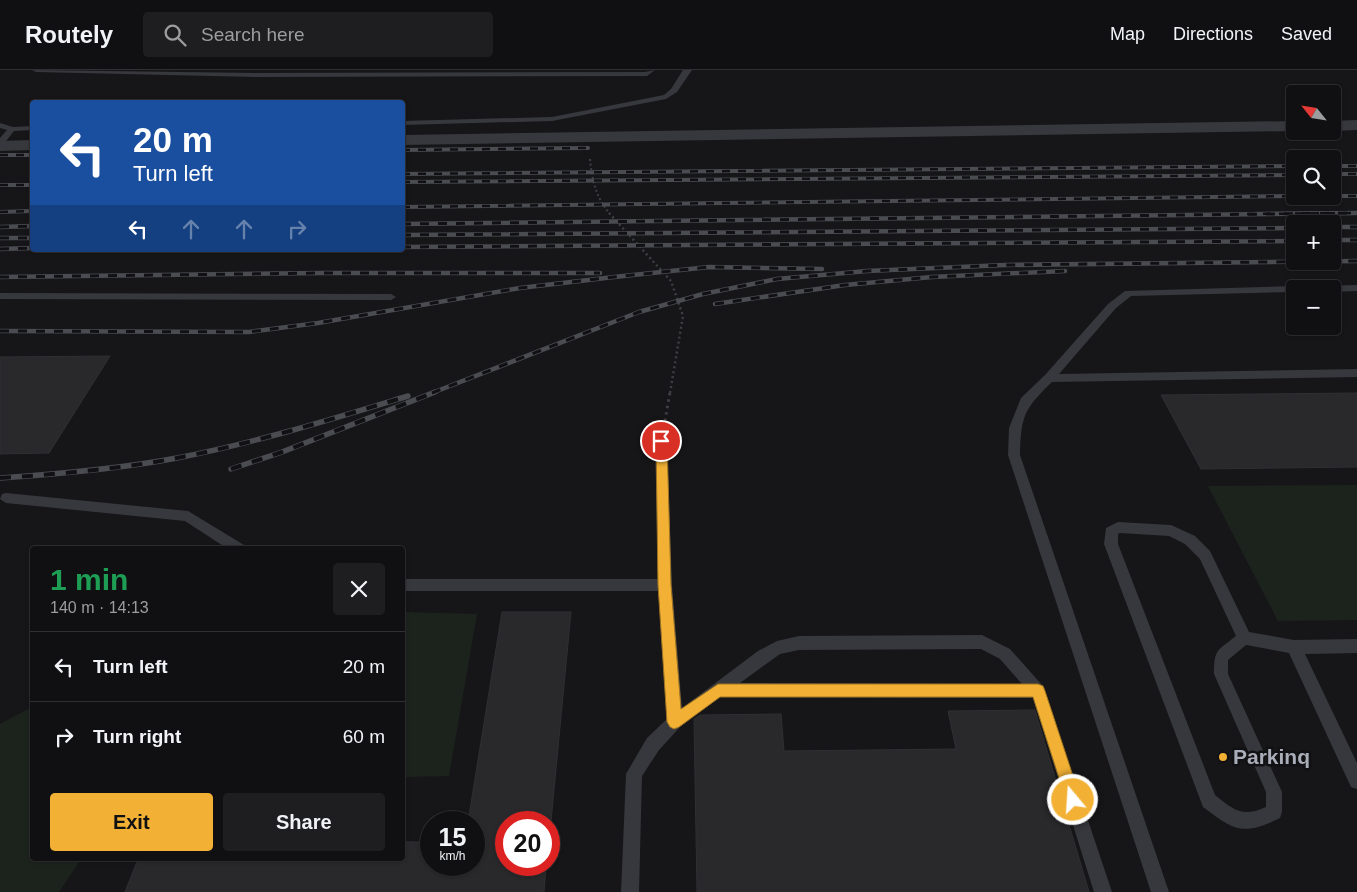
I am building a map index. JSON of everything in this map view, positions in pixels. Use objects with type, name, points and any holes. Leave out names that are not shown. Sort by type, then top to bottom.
[{"type":"street","points":[[1341,126],[1357,125]]},
{"type":"street","points":[[405,140],[1286,126]]},
{"type":"street","points":[[0,144],[30,145]]},
{"type":"lane","points":[[36,70],[258,75],[647,74],[651,70]]},
{"type":"lane","points":[[405,123],[529,121],[578,114],[666,97],[674,92],[684,72],[688,70]]},
{"type":"lane","points":[[0,126],[12,129],[30,128]]},
{"type":"lane","points":[[0,144],[12,129]]},
{"type":"lane","points":[[1341,288],[1357,288]]},
{"type":"lane","points":[[1160,892],[1014,455],[1015,428],[1025,401],[1049,378],[1112,306],[1129,293],[1286,289]]},
{"type":"lane","points":[[0,296],[391,298]]},
{"type":"lane","points":[[1049,378],[1357,373]]},
{"type":"lane","points":[[661,441],[664,585],[674,722]]},
{"type":"lane","points":[[6,498],[188,516],[234,546]]},
{"type":"lane","points":[[1244,638],[1205,555],[1190,540],[1172,531],[1118,527],[1111,532],[1111,544],[1209,801],[1232,819],[1253,822],[1274,812],[1274,792],[1221,674],[1221,657],[1244,638],[1294,647],[1357,646]]},
{"type":"lane","points":[[405,585],[664,585]]},
{"type":"lane","points":[[630,892],[634,774],[652,744],[674,722],[763,656],[777,648],[799,643],[982,642],[1005,654],[1038,691],[1103,892]]},
{"type":"lane","points":[[1294,647],[1357,781]]},
{"type":"lane","points":[[718,690],[1038,691]]},
{"type":"path","points":[[590,137],[588,148],[592,180],[602,205],[671,281],[683,316],[661,441]]},
{"type":"shaded area","points":[[1357,485],[1357,620],[1278,621],[1208,486]]},
{"type":"shaded area","points":[[405,612],[477,614],[449,776],[405,777]]},
{"type":"shaded area","points":[[30,708],[30,861],[80,861],[59,892],[0,892],[0,724]]},
{"type":"building","points":[[110,356],[49,453],[0,454],[0,357]]},
{"type":"building","points":[[1357,393],[1357,467],[1201,469],[1161,395]]},
{"type":"building","points":[[502,612],[571,612],[552,811],[495,811],[495,876],[545,876],[544,892],[125,892],[137,861],[405,861],[405,842],[420,842],[420,876],[485,876],[485,811],[470,811]]},
{"type":"building","points":[[1035,710],[1089,892],[697,892],[694,719],[700,715],[781,714],[784,751],[956,749],[948,711]]},
{"type":"railway","points":[[405,150],[588,148]]},
{"type":"railway","points":[[0,155],[30,155]]},
{"type":"railway","points":[[405,174],[1286,166]]},
{"type":"railway","points":[[1341,166],[1357,166]]},
{"type":"railway","points":[[1341,174],[1357,174]]},
{"type":"railway","points":[[405,182],[1286,175]]},
{"type":"railway","points":[[0,185],[30,185]]},
{"type":"railway","points":[[405,207],[1286,196]]},
{"type":"railway","points":[[1341,196],[1357,196]]},
{"type":"railway","points":[[0,212],[30,211]]},
{"type":"railway","points":[[405,224],[1352,213]]},
{"type":"railway","points":[[1247,214],[1352,213]]},
{"type":"railway","points":[[1352,213],[1357,213]]},
{"type":"railway","points":[[0,227],[30,226]]},
{"type":"railway","points":[[1341,227],[1357,227]]},
{"type":"railway","points":[[405,235],[1286,228]]},
{"type":"railway","points":[[0,238],[30,238]]},
{"type":"railway","points":[[1341,240],[1357,240]]},
{"type":"railway","points":[[405,247],[1286,241]]},
{"type":"railway","points":[[0,249],[30,248]]},
{"type":"railway","points":[[432,393],[639,312],[703,294],[777,279],[867,271],[1005,265],[1357,261]]},
{"type":"railway","points":[[0,331],[249,332],[318,323],[520,288],[614,277],[709,267],[822,269]]},
{"type":"railway","points":[[715,304],[845,285],[932,277],[1065,271]]},
{"type":"railway","points":[[0,277],[323,273],[600,273]]},
{"type":"railway","points":[[231,469],[282,452],[435,392]]},
{"type":"railway","points":[[0,478],[89,471],[177,458],[264,438],[408,396]]},
{"type":"place","name":"Parkinq","points":[[1223,757]]},
{"type":"route","points":[[661,441],[664,585],[674,722],[718,690],[1038,691],[1073,800]]}]
